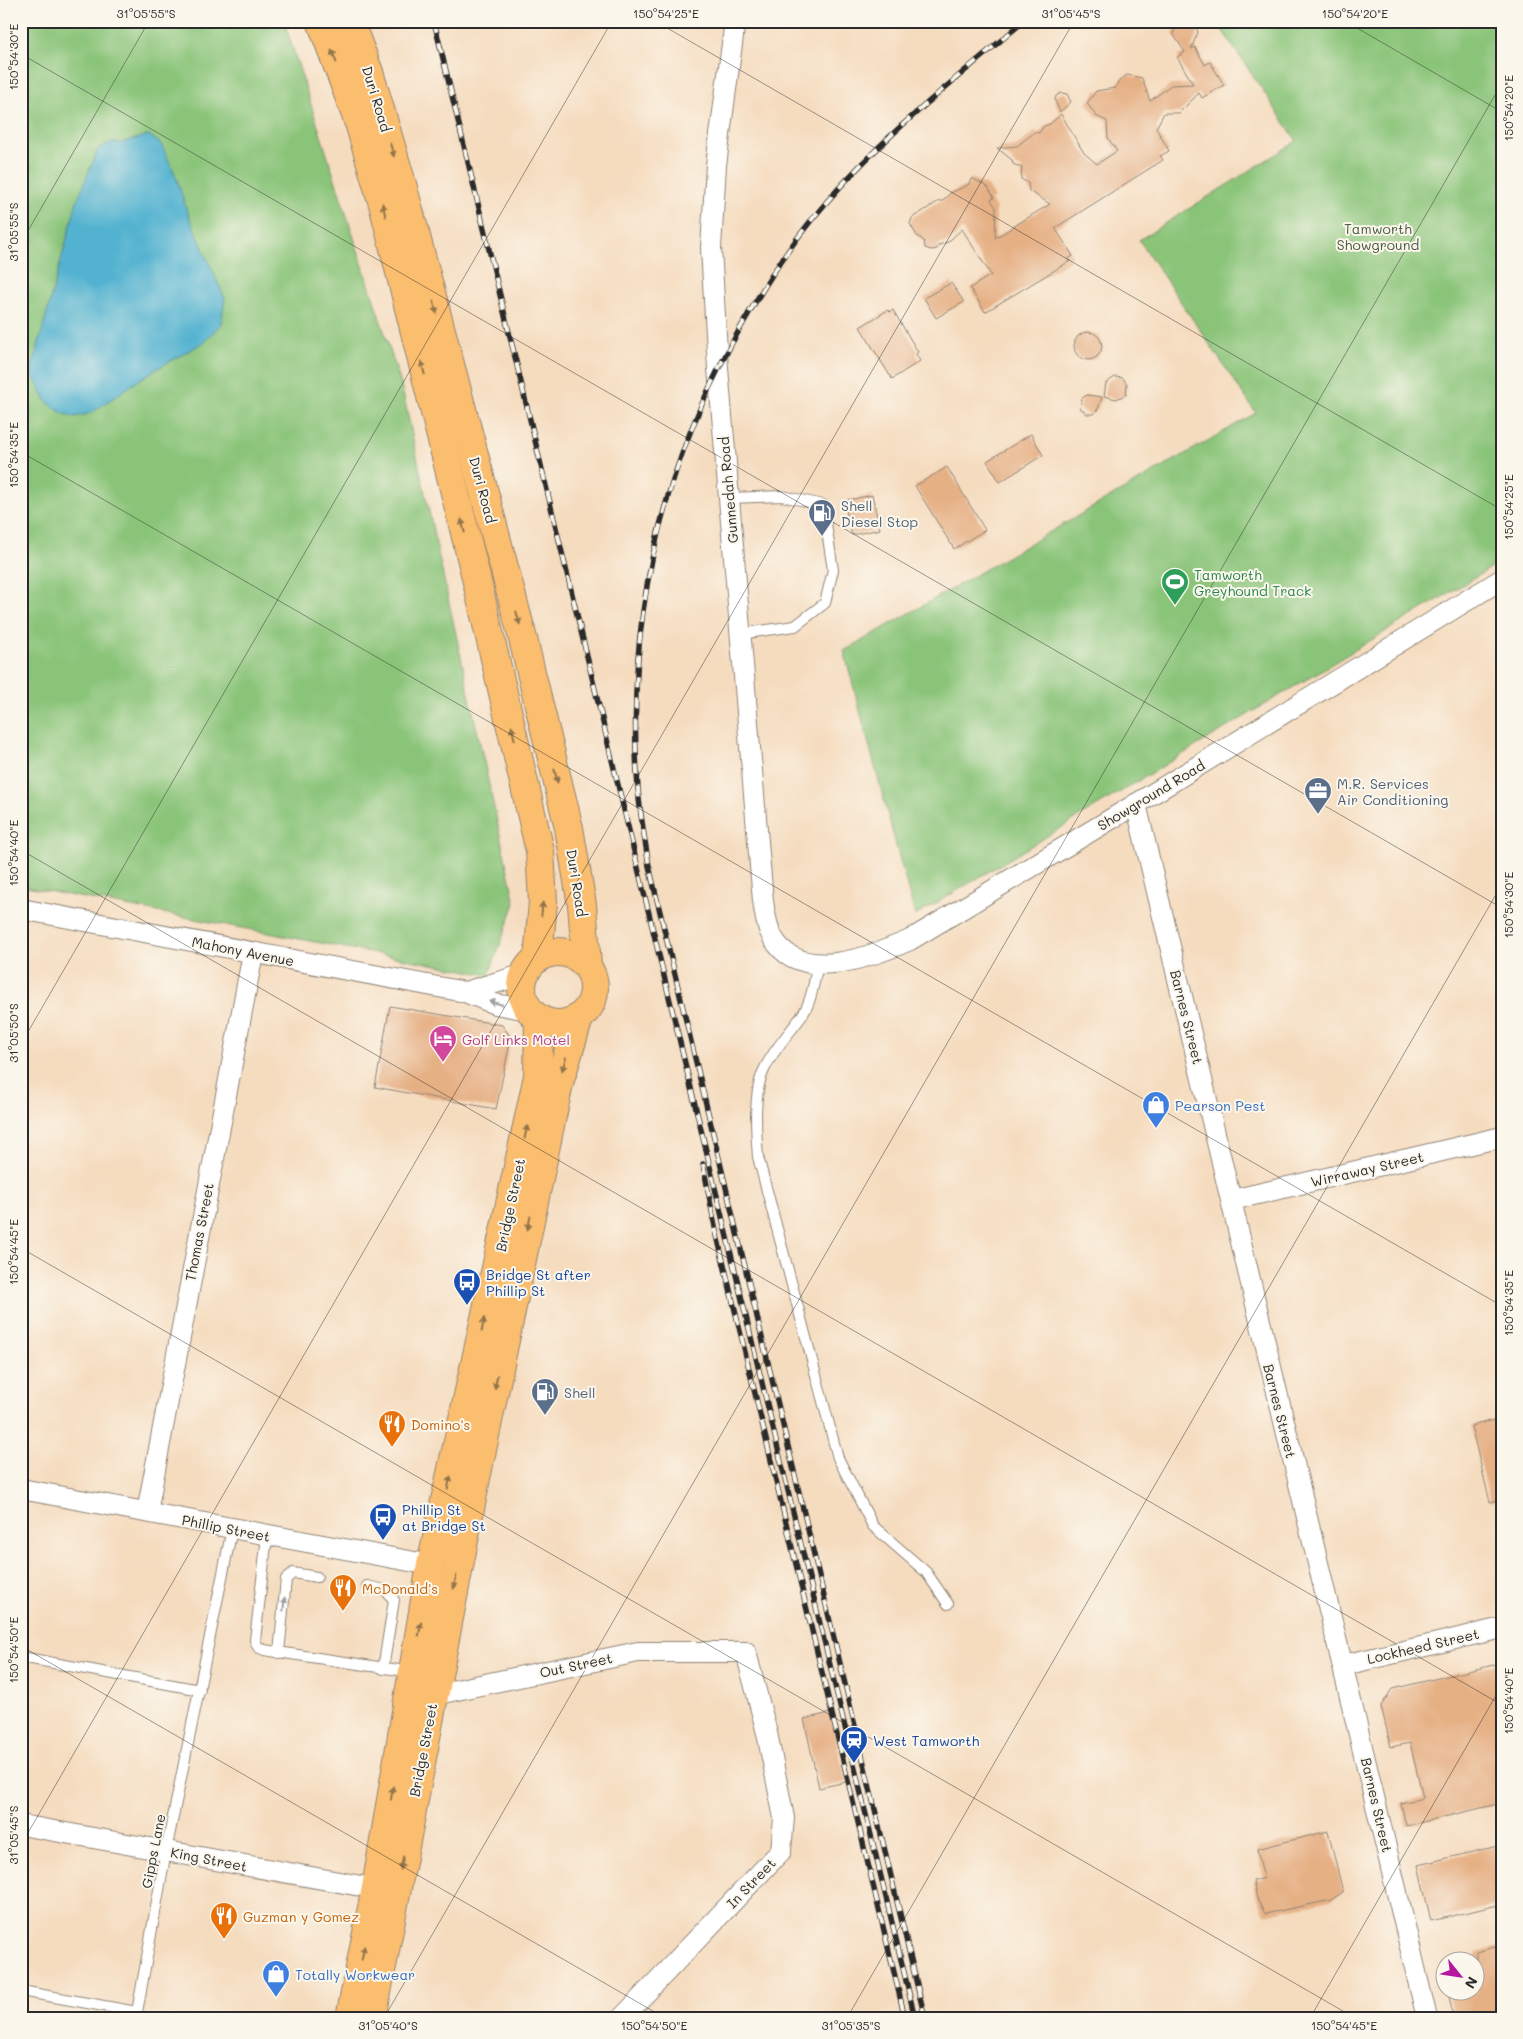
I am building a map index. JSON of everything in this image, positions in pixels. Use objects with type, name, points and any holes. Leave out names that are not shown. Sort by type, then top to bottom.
[{"type":"main road","name":"Duri Road","points":[[321,21],[360,126],[383,204],[475,573],[540,851],[543,902],[531,966]]},
{"type":"main road","name":"Duri Road","points":[[349,21],[369,72],[402,184],[521,631],[569,828],[582,905],[587,965]]},
{"type":"main road","points":[[558,952],[574,956],[587,965],[594,987],[593,999],[588,1010],[579,1018],[559,1024],[534,1015],[522,993],[531,966],[558,952]]},
{"type":"main road","name":"Bridge Street","points":[[372,2018],[386,1890],[418,1687],[431,1565],[538,1076],[534,1015]]},
{"type":"main road","name":"Bridge Street","points":[[418,1687],[475,1482],[559,1083],[579,1018]]},
{"type":"main road","name":"Bridge Street","points":[[431,1565],[441,1561],[455,1540],[475,1482]]},
{"type":"main road","name":"Bridge Street","points":[[350,2018],[386,1890]]},
{"type":"street","name":"Gunnedah Road","points":[[735,21],[716,165],[711,248],[740,634],[766,920],[773,938],[786,952]]},
{"type":"street","name":"Showground Road","points":[[786,952],[801,959],[818,963],[836,963],[880,953],[910,940],[1136,804],[1502,579]]},
{"type":"street","name":"Barnes Street","points":[[1136,804],[1232,1200],[1270,1372],[1344,1665],[1427,2018]]},
{"type":"street","name":"Mahony Avenue","points":[[21,909],[465,992],[495,1004],[534,1015]]},
{"type":"street","name":"Thomas Street","points":[[147,1512],[252,953]]},
{"type":"street","name":"Mahony Avenue","points":[[465,992],[531,966]]},
{"type":"street","name":"Wirraway Street","points":[[1232,1200],[1502,1137]]},
{"type":"street","name":"Phillip Street","points":[[21,1489],[431,1565]]},
{"type":"street","name":"Lockheed Street","points":[[1344,1665],[1502,1628]]},
{"type":"street","name":"Out Street","points":[[418,1687],[638,1652],[746,1652]]},
{"type":"street","name":"In Street","points":[[622,2018],[781,1851],[784,1818],[767,1732],[746,1652]]},
{"type":"street","name":"King Street","points":[[21,1825],[386,1890]]},
{"type":"lane","points":[[729,498],[782,496],[822,505],[833,570],[825,603],[794,626],[740,634]]},
{"type":"lane","points":[[818,963],[813,990],[802,1016],[783,1037],[763,1072],[755,1118],[758,1157],[838,1458],[873,1526],[926,1572],[948,1604]]},
{"type":"lane","name":"Gipps Lane","points":[[136,2015],[166,1851],[232,1529]]},
{"type":"lane","points":[[267,1536],[255,1640],[258,1647],[264,1650],[383,1669],[418,1687]]},
{"type":"lane","points":[[279,1652],[286,1579],[293,1573],[317,1577]]},
{"type":"lane","points":[[367,1586],[385,1590],[394,1600],[383,1669]]},
{"type":"lane","points":[[21,1657],[200,1690]]},
{"type":"lane","points":[[21,1991],[136,2015]]},
{"type":"green space","points":[[21,21],[284,21],[401,384],[515,903],[489,975],[21,886]]},
{"type":"green space","name":"Tamworth Showground","points":[[1216,21],[1502,21],[1502,561],[915,916],[844,651],[1256,413],[1139,240],[1297,141]]},
{"type":"water","points":[[149,135],[161,144],[175,174],[189,216],[225,299],[221,324],[204,342],[151,372],[91,413],[75,417],[62,413],[47,402],[31,372],[77,201],[98,149],[112,142],[121,143]]},
{"type":"building","points":[[1181,21],[1191,21],[1195,25],[1198,32],[1191,49],[1195,47],[1205,65],[1210,62],[1224,85],[1202,98],[1199,93],[1179,113],[1164,113],[1156,128],[1169,151],[1160,156],[1163,160],[1055,228],[1073,256],[1068,259],[1070,261],[985,312],[970,288],[991,275],[962,229],[948,242],[939,245],[937,249],[931,250],[925,248],[924,241],[917,236],[910,224],[912,218],[939,201],[943,201],[950,193],[968,185],[972,178],[988,187],[994,198],[991,200],[996,208],[995,238],[1050,204],[1029,191],[1028,183],[1021,179],[1022,168],[1013,164],[1012,160],[997,148],[1017,146],[1035,132],[1039,133],[1044,126],[1050,124],[1061,114],[1084,153],[1097,164],[1117,151],[1108,138],[1107,121],[1096,116],[1087,103],[1096,91],[1115,88],[1119,81],[1127,75],[1142,78],[1150,101],[1171,85],[1193,84],[1177,57],[1185,52],[1173,34],[1176,26]]},
{"type":"building","points":[[1061,93],[1067,94],[1071,102],[1060,112],[1055,101],[1056,96]]},
{"type":"building","points":[[951,283],[964,302],[936,318],[924,298]]},
{"type":"building","points":[[888,310],[890,312],[893,310],[918,352],[916,354],[920,361],[892,379],[860,327]]},
{"type":"building","points":[[1088,332],[1098,336],[1102,346],[1098,356],[1088,360],[1078,356],[1074,346],[1078,336]]},
{"type":"building","points":[[1115,377],[1123,378],[1127,384],[1126,395],[1116,399],[1104,396],[1106,383]]},
{"type":"building","points":[[1087,395],[1102,397],[1098,409],[1093,414],[1087,414],[1080,408],[1082,398]]},
{"type":"building","points":[[1031,434],[1043,455],[1000,482],[987,461]]},
{"type":"building","points":[[947,467],[985,530],[954,549],[915,486]]},
{"type":"building","points":[[872,495],[880,529],[852,535],[844,501]]},
{"type":"building","name":"Golf Links Motel","points":[[390,1006],[502,1025],[511,1038],[496,1109],[375,1087]]},
{"type":"building","points":[[1498,1419],[1502,1432],[1502,1499],[1490,1502],[1471,1426]]},
{"type":"building","points":[[1502,1663],[1502,1803],[1406,1826],[1401,1803],[1423,1798],[1410,1743],[1391,1747],[1381,1706],[1392,1689]]},
{"type":"building","points":[[830,1713],[846,1782],[819,1788],[804,1719]]},
{"type":"building","points":[[1328,1831],[1343,1892],[1331,1900],[1265,1914],[1257,1898],[1253,1881],[1264,1878],[1257,1849]]},
{"type":"building","points":[[1502,1845],[1502,1904],[1431,1921],[1418,1865]]},
{"type":"building","points":[[1502,1945],[1502,2018],[1454,2018],[1450,2002],[1486,2002],[1486,1952],[1476,1952]]},
{"type":"railway","points":[[434,21],[915,2018]]},
{"type":"railway","points":[[925,2018],[649,866],[638,788],[637,672],[652,558],[666,503],[684,449],[706,395],[752,308],[794,242],[842,185],[917,112],[1024,21]]},
{"type":"railway","points":[[703,1164],[715,1227],[905,2018]]},
{"type":"place","name":"Shell Diesel Stop","points":[[822,537]]},
{"type":"place","name":"Tamworth Greyhound Track","points":[[1175,606]]},
{"type":"place","name":"M.R. Services Air Conditioning","points":[[1318,815]]},
{"type":"place","name":"Golf Links Motel","points":[[443,1063]]},
{"type":"place","name":"Pearson Pest","points":[[1156,1129]]},
{"type":"place","name":"Bridge St after Phillip St","points":[[467,1306]]},
{"type":"place","name":"Shell","points":[[545,1416]]},
{"type":"place","name":"Domino's","points":[[392,1448]]},
{"type":"place","name":"Phillip St at Bridge St","points":[[383,1541]]},
{"type":"place","name":"McDonald's","points":[[343,1612]]},
{"type":"place","name":"West Tamworth","points":[[854,1764]]},
{"type":"place","name":"Guzman y Gomez","points":[[224,1940]]},
{"type":"place","name":"Totally Workwear","points":[[276,1998]]}]
